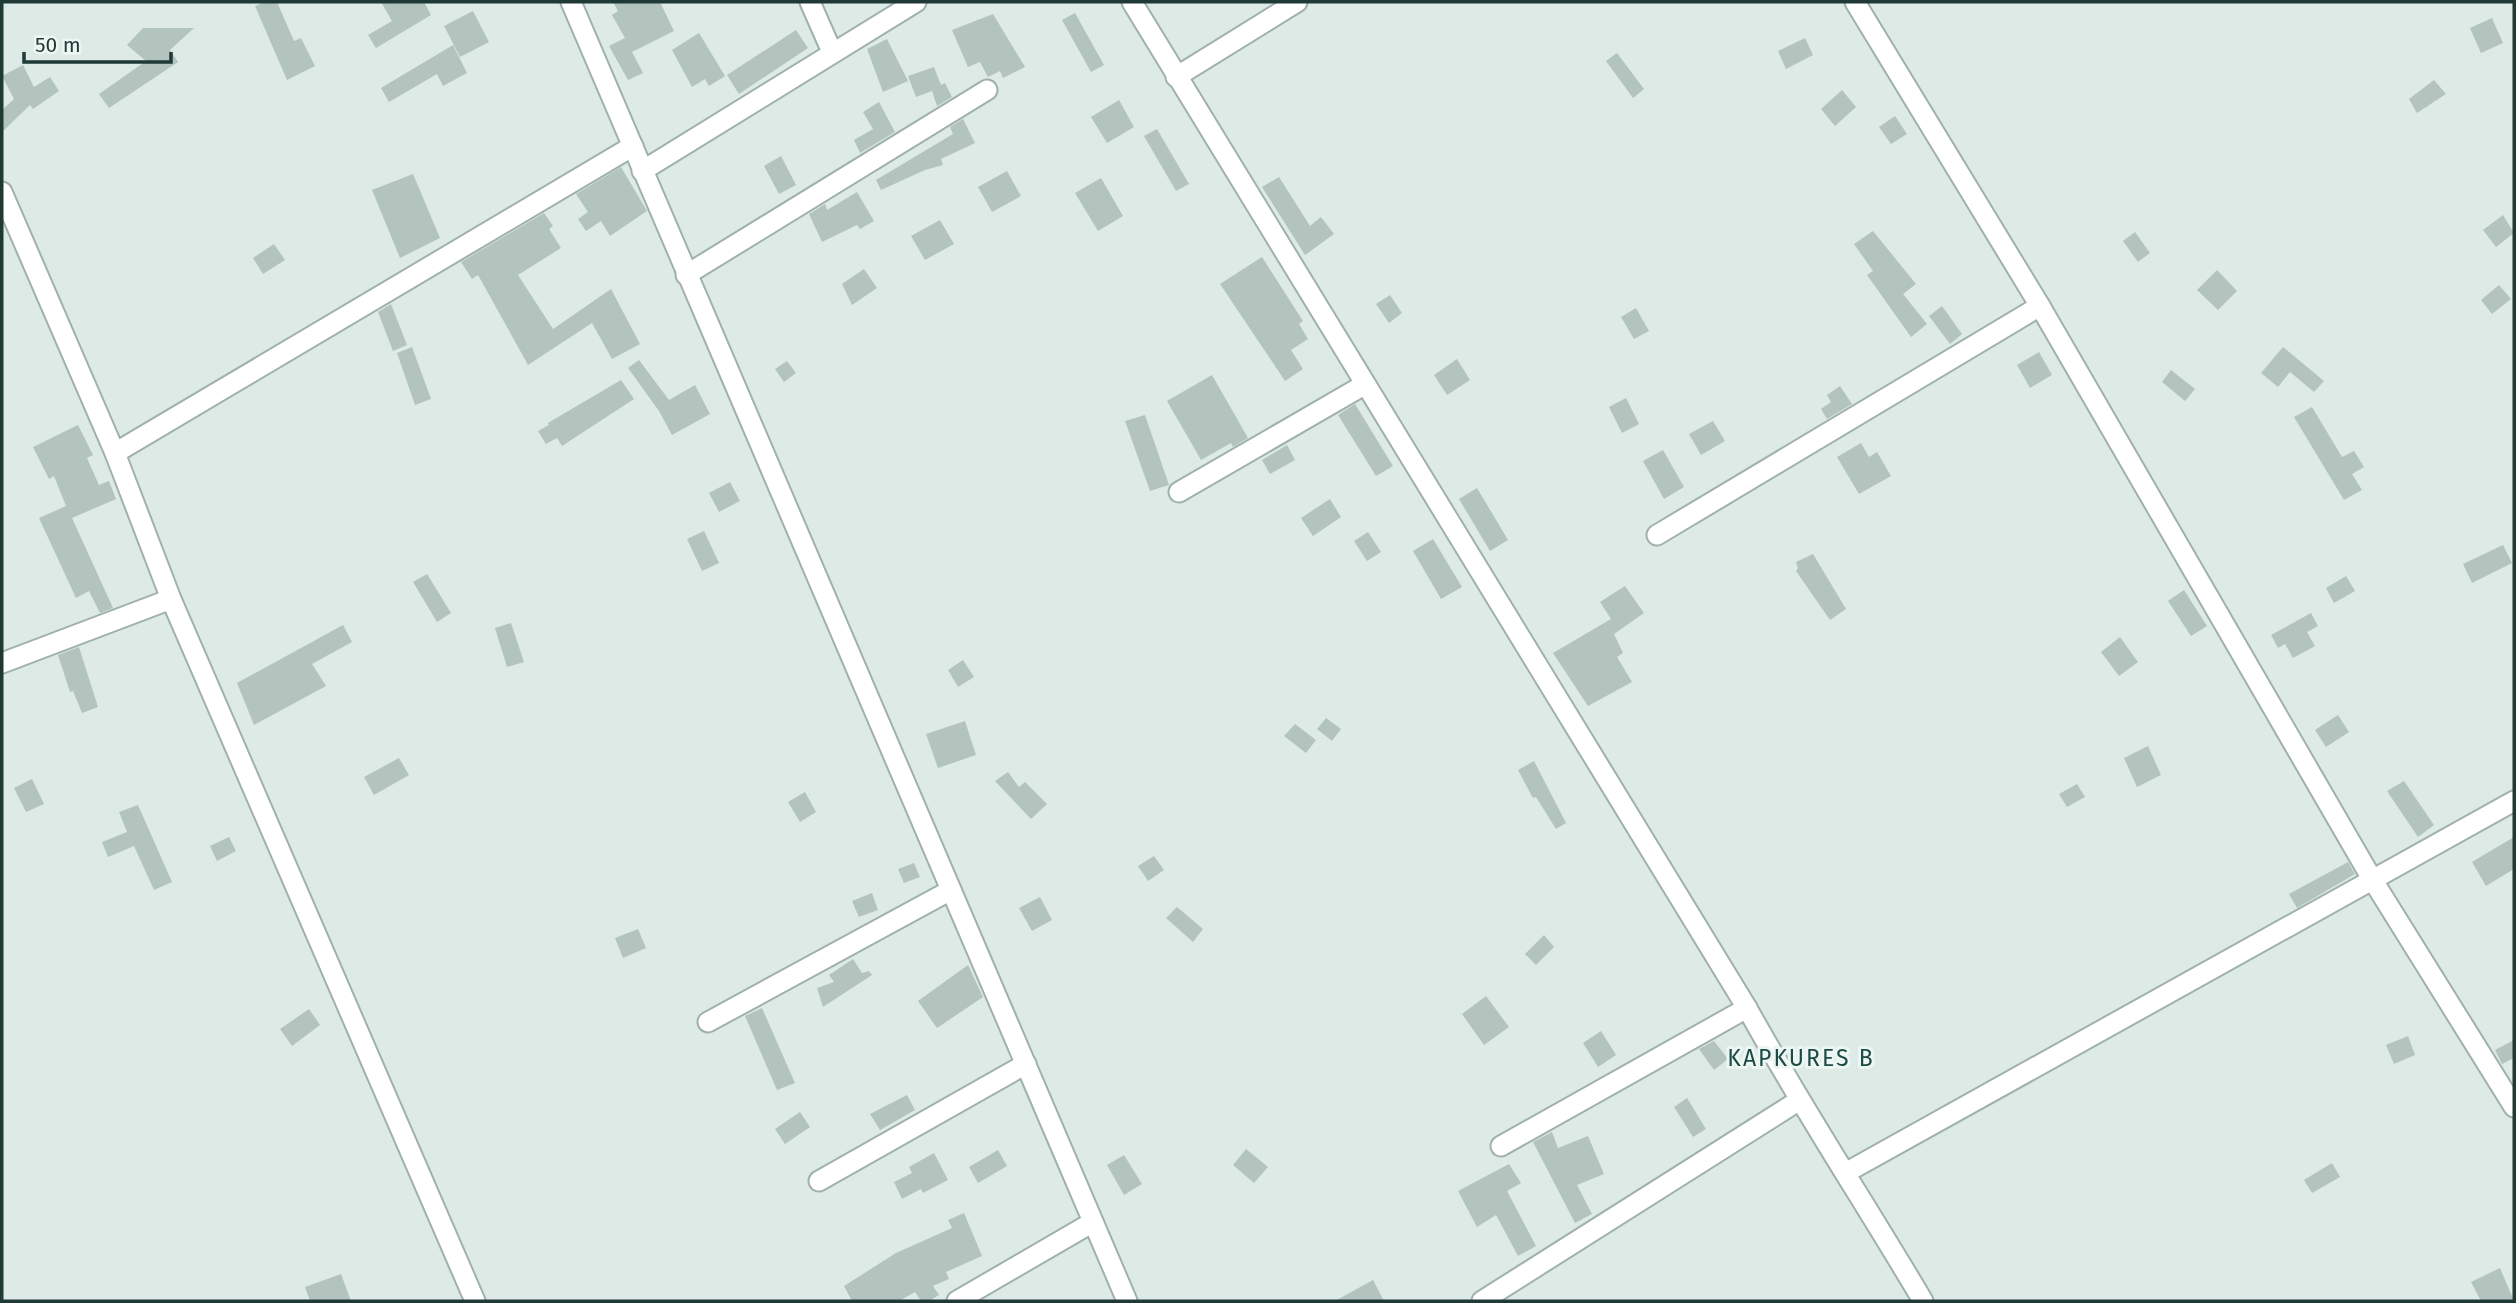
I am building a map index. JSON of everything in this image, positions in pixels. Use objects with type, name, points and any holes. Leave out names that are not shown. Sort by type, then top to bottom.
[{"type":"street","points":[[571,2],[1127,1301]]},
{"type":"street","points":[[810,2],[832,52]]},
{"type":"street","points":[[642,171],[916,2]]},
{"type":"street","points":[[1132,2],[1364,386],[1747,1008],[1798,1101],[1847,1172],[1923,1301]]},
{"type":"street","points":[[1176,77],[1297,2]]},
{"type":"street","points":[[1855,2],[2040,306],[2372,879],[2514,1107]]},
{"type":"street","points":[[686,275],[987,90]]},
{"type":"street","points":[[115,453],[633,146]]},
{"type":"street","points":[[2,192],[115,453],[171,599],[475,1301]]},
{"type":"street","points":[[1657,535],[2040,306]]},
{"type":"street","points":[[1179,492],[1364,386]]},
{"type":"street","points":[[2,663],[171,599]]},
{"type":"street","points":[[1847,1172],[2514,801]]},
{"type":"street","points":[[708,1021],[951,890]]},
{"type":"street","points":[[1501,1146],[1747,1008]]},
{"type":"street","points":[[819,1181],[1026,1064]]},
{"type":"street","points":[[1482,1301],[1798,1101]]},
{"type":"street","points":[[957,1301],[1093,1222]]},
{"type":"building","points":[[265,2],[277,2],[294,41],[301,38],[315,66],[287,80],[255,6]]},
{"type":"building","points":[[381,2],[424,2],[431,15],[376,48],[368,35],[392,21]]},
{"type":"building","points":[[613,2],[660,2],[674,31],[632,52],[643,73],[628,80],[609,46],[625,38],[612,15],[618,11]]},
{"type":"building","points":[[473,11],[489,42],[460,57],[444,26]]},
{"type":"building","points":[[1075,13],[1104,65],[1091,72],[1062,20]]},
{"type":"building","points":[[993,14],[1025,67],[1003,78],[1000,71],[988,77],[980,62],[968,67],[952,30]]},
{"type":"building","points":[[2492,18],[2503,43],[2481,53],[2470,28]]},
{"type":"building","points":[[143,28],[194,28],[170,50],[178,62],[109,108],[99,94],[146,61],[127,45]]},
{"type":"building","points":[[796,30],[808,48],[739,94],[727,75]]},
{"type":"building","points":[[699,33],[725,76],[709,86],[705,79],[692,87],[672,50]]},
{"type":"building","points":[[1805,38],[1813,55],[1786,69],[1778,51]]},
{"type":"building","points":[[887,39],[908,81],[883,92],[867,49]]},
{"type":"building","points":[[453,45],[467,73],[443,86],[437,74],[389,102],[381,88]]},
{"type":"building","points":[[1617,53],[1644,89],[1633,98],[1606,61]]},
{"type":"building","points":[[23,65],[34,87],[50,77],[59,91],[33,109],[30,105],[2,132],[2,110],[14,99],[2,76]]},
{"type":"building","points":[[934,67],[941,85],[945,83],[952,97],[937,106],[932,91],[916,97],[908,76]]},
{"type":"building","points":[[2434,80],[2446,94],[2417,113],[2409,99]]},
{"type":"building","points":[[1842,90],[1856,107],[1835,126],[1821,109]]},
{"type":"building","points":[[1119,100],[1134,127],[1107,143],[1091,117]]},
{"type":"building","points":[[879,102],[895,132],[860,153],[854,140],[873,129],[863,112]]},
{"type":"building","points":[[1895,116],[1907,134],[1891,144],[1879,127]]},
{"type":"building","points":[[963,119],[975,143],[941,159],[943,165],[881,190],[876,180],[953,134],[950,127]]},
{"type":"building","points":[[1157,129],[1189,184],[1176,191],[1144,136]]},
{"type":"building","points":[[781,156],[796,185],[779,194],[764,166]]},
{"type":"building","points":[[621,167],[647,211],[610,236],[601,221],[586,231],[578,219],[588,212],[576,194]]},
{"type":"building","points":[[1007,171],[1021,196],[992,212],[978,187]]},
{"type":"building","points":[[413,174],[440,238],[400,258],[372,190]]},
{"type":"building","points":[[1279,177],[1310,226],[1321,217],[1334,234],[1305,255],[1262,187]]},
{"type":"building","points":[[1101,178],[1123,216],[1098,231],[1075,193]]},
{"type":"building","points":[[857,192],[874,221],[860,229],[857,225],[822,242],[809,214],[825,204],[827,210]]},
{"type":"building","points":[[544,213],[553,226],[549,229],[561,248],[518,275],[553,329],[611,289],[640,344],[612,359],[592,323],[528,365],[478,275],[472,279],[461,262]]},
{"type":"building","points":[[2503,215],[2514,233],[2496,247],[2483,230]]},
{"type":"building","points":[[940,220],[954,244],[925,260],[911,236]]},
{"type":"building","points":[[1873,231],[1916,284],[1903,294],[1927,324],[1911,337],[1867,275],[1873,271],[1854,244]]},
{"type":"building","points":[[2135,232],[2150,253],[2138,262],[2123,241]]},
{"type":"building","points":[[274,244],[285,260],[263,274],[253,258]]},
{"type":"building","points":[[1262,257],[1303,321],[1299,324],[1308,339],[1291,350],[1303,369],[1285,381],[1220,284]]},
{"type":"building","points":[[864,269],[877,288],[852,305],[842,284]]},
{"type":"building","points":[[2217,270],[2237,291],[2218,310],[2197,290]]},
{"type":"building","points":[[2499,285],[2511,299],[2492,314],[2481,300]]},
{"type":"building","points":[[1390,295],[1402,313],[1389,323],[1376,304]]},
{"type":"building","points":[[391,304],[407,345],[393,351],[378,312]]},
{"type":"building","points":[[1942,306],[1962,334],[1950,344],[1929,316]]},
{"type":"building","points":[[1636,308],[1649,331],[1634,339],[1621,317]]},
{"type":"building","points":[[412,347],[431,399],[415,405],[397,353]]},
{"type":"building","points":[[2283,347],[2324,381],[2314,392],[2290,372],[2278,387],[2261,373]]},
{"type":"building","points":[[2039,352],[2052,375],[2030,388],[2017,365]]},
{"type":"building","points":[[1457,359],[1470,380],[1447,395],[1434,375]]},
{"type":"building","points":[[639,360],[669,400],[695,385],[710,414],[672,435],[659,411],[628,368]]},
{"type":"building","points":[[787,361],[796,373],[784,382],[775,369]]},
{"type":"building","points":[[2171,370],[2195,389],[2185,401],[2162,382]]},
{"type":"building","points":[[1212,375],[1248,438],[1233,447],[1231,443],[1201,460],[1167,401]]},
{"type":"building","points":[[621,380],[634,399],[562,446],[557,438],[546,444],[538,431]]},
{"type":"building","points":[[1840,386],[1852,404],[1827,419],[1821,409],[1831,402],[1827,395]]},
{"type":"building","points":[[1626,398],[1639,424],[1622,433],[1609,407]]},
{"type":"building","points":[[1355,404],[1393,466],[1376,476],[1338,415]]},
{"type":"building","points":[[2312,407],[2342,457],[2354,451],[2364,467],[2352,474],[2362,490],[2344,500],[2294,417]]},
{"type":"building","points":[[1145,415],[1169,485],[1150,491],[1125,421]]},
{"type":"building","points":[[1713,421],[1725,441],[1701,455],[1689,434]]},
{"type":"building","points":[[78,425],[93,455],[87,458],[99,485],[109,481],[116,499],[72,518],[113,608],[100,613],[89,591],[76,598],[39,518],[66,506],[54,476],[49,479],[33,447]]},
{"type":"building","points":[[1861,443],[1869,457],[1877,452],[1891,476],[1859,494],[1837,457]]},
{"type":"building","points":[[1287,445],[1295,460],[1270,474],[1262,460]]},
{"type":"building","points":[[1663,450],[1684,487],[1664,499],[1643,461]]},
{"type":"building","points":[[730,482],[740,501],[719,512],[709,493]]},
{"type":"building","points":[[1477,488],[1508,540],[1490,551],[1459,499]]},
{"type":"building","points":[[1330,499],[1341,517],[1313,536],[1301,518]]},
{"type":"building","points":[[704,531],[719,563],[702,571],[687,539]]},
{"type":"building","points":[[1368,532],[1381,552],[1367,561],[1354,541]]},
{"type":"building","points":[[1433,539],[1462,587],[1441,599],[1413,551]]},
{"type":"building","points":[[2503,545],[2512,563],[2472,583],[2463,564]]},
{"type":"building","points":[[1813,554],[1846,609],[1830,620],[1796,571],[1796,562]]},
{"type":"building","points":[[427,574],[451,613],[437,622],[413,582]]},
{"type":"building","points":[[2346,576],[2355,591],[2334,603],[2326,588]]},
{"type":"building","points":[[1625,586],[1644,613],[1614,634],[1623,653],[1617,657],[1632,682],[1588,706],[1553,653],[1611,619],[1600,602]]},
{"type":"building","points":[[2184,590],[2207,626],[2191,636],[2168,601]]},
{"type":"building","points":[[2311,613],[2318,626],[2307,632],[2315,646],[2293,658],[2285,644],[2278,648],[2271,635]]},
{"type":"building","points":[[511,623],[524,662],[507,667],[495,628]]},
{"type":"building","points":[[343,625],[352,642],[312,664],[326,686],[254,725],[237,683]]},
{"type":"building","points":[[2120,637],[2138,662],[2119,676],[2101,652]]},
{"type":"building","points":[[79,647],[98,707],[82,713],[73,691],[70,692],[58,655]]},
{"type":"building","points":[[963,660],[974,677],[958,687],[948,670]]},
{"type":"building","points":[[2338,715],[2349,732],[2326,747],[2315,730]]},
{"type":"building","points":[[1326,718],[1341,729],[1332,741],[1317,729]]},
{"type":"building","points":[[965,721],[976,755],[938,768],[926,734]]},
{"type":"building","points":[[1295,724],[1316,740],[1306,753],[1284,736]]},
{"type":"building","points":[[2148,746],[2161,775],[2137,787],[2124,758]]},
{"type":"building","points":[[399,758],[409,775],[374,795],[364,777]]},
{"type":"building","points":[[1534,761],[1566,823],[1556,829],[1536,797],[1533,798],[1518,770]]},
{"type":"building","points":[[1008,772],[1019,787],[1025,782],[1047,804],[1031,819],[995,781]]},
{"type":"building","points":[[32,779],[44,804],[26,812],[14,788]]},
{"type":"building","points":[[2404,781],[2434,825],[2418,837],[2387,791]]},
{"type":"building","points":[[2077,784],[2085,797],[2067,807],[2059,794]]},
{"type":"building","points":[[805,792],[816,812],[800,822],[788,802]]},
{"type":"building","points":[[138,805],[172,882],[154,890],[134,846],[108,857],[102,842],[127,832],[119,812]]},
{"type":"building","points":[[229,837],[236,851],[217,861],[210,846]]},
{"type":"building","points":[[2514,837],[2514,869],[2486,886],[2472,862]]},
{"type":"building","points":[[1154,856],[1164,870],[1148,881],[1138,866]]},
{"type":"building","points":[[2348,862],[2355,874],[2297,908],[2289,894]]},
{"type":"building","points":[[914,863],[920,877],[904,883],[898,869]]},
{"type":"building","points":[[872,893],[878,910],[859,917],[852,901]]},
{"type":"building","points":[[1040,897],[1052,920],[1032,931],[1019,908]]},
{"type":"building","points":[[1177,907],[1203,929],[1193,942],[1166,918]]},
{"type":"building","points":[[638,929],[646,948],[623,958],[615,938]]},
{"type":"building","points":[[1544,935],[1554,947],[1536,965],[1525,954]]},
{"type":"building","points":[[853,959],[862,973],[869,971],[872,975],[823,1007],[817,988],[834,982],[829,975]]},
{"type":"building","points":[[968,965],[983,997],[937,1028],[918,1001]]},
{"type":"building","points":[[1486,996],[1509,1027],[1484,1045],[1462,1014]]},
{"type":"building","points":[[762,1008],[795,1083],[777,1090],[745,1016]]},
{"type":"building","points":[[309,1009],[320,1025],[292,1046],[280,1029]]},
{"type":"building","points":[[1601,1031],[1616,1055],[1598,1067],[1583,1043]]},
{"type":"building","points":[[2408,1036],[2415,1055],[2394,1064],[2386,1045]]},
{"type":"building","points":[[2514,1040],[2514,1058],[2502,1064],[2495,1050]]},
{"type":"building","points":[[1714,1041],[1728,1059],[1714,1070],[1699,1049]]},
{"type":"building","points":[[907,1095],[915,1110],[880,1130],[870,1114]]},
{"type":"building","points":[[1687,1098],[1706,1129],[1693,1137],[1674,1107]]},
{"type":"building","points":[[800,1112],[810,1127],[785,1144],[775,1129]]},
{"type":"building","points":[[1552,1132],[1558,1148],[1588,1136],[1604,1174],[1577,1185],[1592,1214],[1575,1223],[1533,1142]]},
{"type":"building","points":[[1246,1149],[1268,1167],[1254,1183],[1233,1165]]},
{"type":"building","points":[[998,1150],[1007,1166],[978,1183],[969,1167]]},
{"type":"building","points":[[934,1153],[948,1180],[923,1193],[921,1189],[902,1199],[894,1182],[912,1173],[909,1167]]},
{"type":"building","points":[[1124,1155],[1142,1184],[1124,1195],[1107,1165]]},
{"type":"building","points":[[2332,1163],[2340,1177],[2312,1193],[2304,1180]]},
{"type":"building","points":[[1509,1164],[1521,1183],[1507,1191],[1536,1246],[1518,1256],[1496,1215],[1477,1227],[1458,1191]]},
{"type":"building","points":[[964,1213],[982,1256],[946,1272],[949,1279],[933,1286],[939,1295],[929,1301],[921,1301],[915,1292],[899,1301],[852,1301],[844,1286],[896,1253],[952,1228],[948,1220]]},
{"type":"building","points":[[2500,1268],[2514,1301],[2481,1301],[2471,1282]]},
{"type":"building","points":[[341,1274],[351,1301],[310,1301],[305,1287]]},
{"type":"building","points":[[1373,1280],[1384,1301],[1335,1301]]},
{"type":"district","name":"KAPKURES B","points":[[1801,1058]]}]
